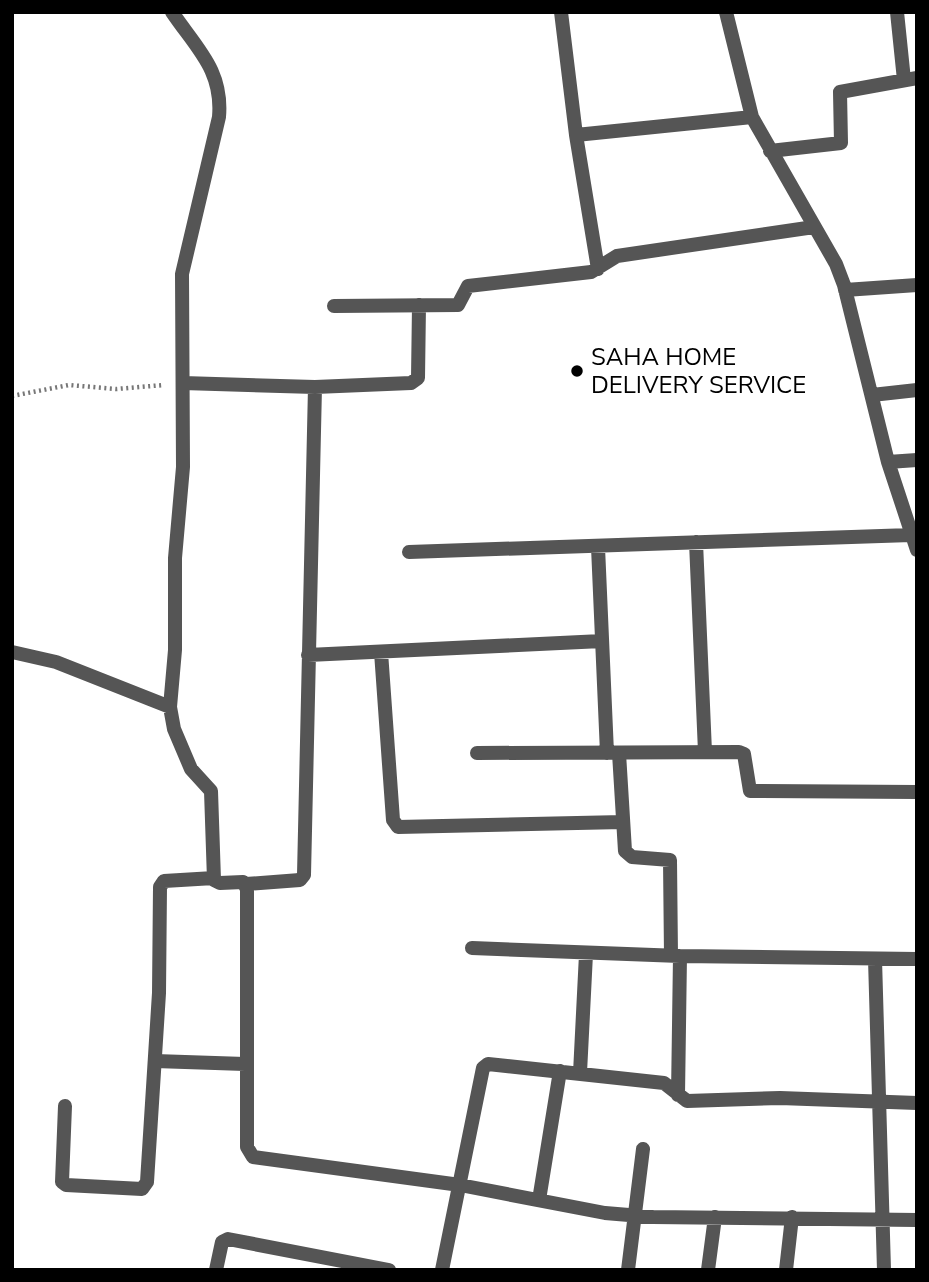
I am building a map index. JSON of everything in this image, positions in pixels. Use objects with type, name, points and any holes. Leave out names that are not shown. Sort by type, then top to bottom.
[{"type":"street","points":[[172,12],[214,73],[221,95],[219,117],[182,274],[183,477],[175,558],[170,707],[174,729],[191,769],[211,791],[214,878]]},
{"type":"street","points":[[575,12],[561,12],[576,135],[598,269]]},
{"type":"street","points":[[726,12],[752,117],[836,264],[888,461],[917,550]]},
{"type":"street","points":[[770,151],[841,143],[840,92],[910,79],[897,12]]},
{"type":"street","points":[[576,135],[752,117]]},
{"type":"street","points":[[334,306],[460,304],[468,286],[591,272],[617,256],[814,227]]},
{"type":"street","points":[[845,290],[917,285]]},
{"type":"street","points":[[183,383],[315,387],[416,381],[419,305]]},
{"type":"street","points":[[65,1106],[62,1182],[66,1185],[142,1189],[147,1182],[155,1061],[161,883],[214,878],[220,883],[246,884],[300,880],[304,875],[315,387]]},
{"type":"street","points":[[872,395],[917,390]]},
{"type":"street","points":[[888,461],[917,460]]},
{"type":"street","points":[[409,552],[911,535]]},
{"type":"street","points":[[696,542],[705,752]]},
{"type":"street","points":[[598,547],[602,641],[613,753],[628,856],[670,860],[676,956],[678,1095]]},
{"type":"street","points":[[308,655],[602,641]]},
{"type":"street","points":[[12,652],[56,662],[170,707]]},
{"type":"street","points":[[381,652],[393,820],[398,827],[623,822]]},
{"type":"street","points":[[477,753],[744,754],[750,791],[917,792]]},
{"type":"street","points":[[246,884],[247,1147],[254,1157],[460,1185],[635,1215],[917,1220]]},
{"type":"street","points":[[472,948],[586,954],[917,959]]},
{"type":"street","points":[[580,1073],[586,954]]},
{"type":"street","points":[[875,959],[884,1270]]},
{"type":"street","points":[[155,1061],[245,1064]]},
{"type":"street","points":[[442,1270],[483,1068],[493,1062],[664,1083],[687,1101],[780,1098],[917,1103]]},
{"type":"street","points":[[539,1200],[560,1070]]},
{"type":"street","points":[[628,1270],[643,1149]]},
{"type":"street","points":[[708,1270],[715,1217]]},
{"type":"street","points":[[786,1270],[792,1217]]},
{"type":"street","points":[[216,1270],[222,1242],[228,1239],[388,1270]]},
{"type":"path","points":[[12,396],[69,385],[116,389],[183,383]]},
{"type":"place","name":"SAHA HOME DELIVERY SERVICE","points":[[577,371]]}]
